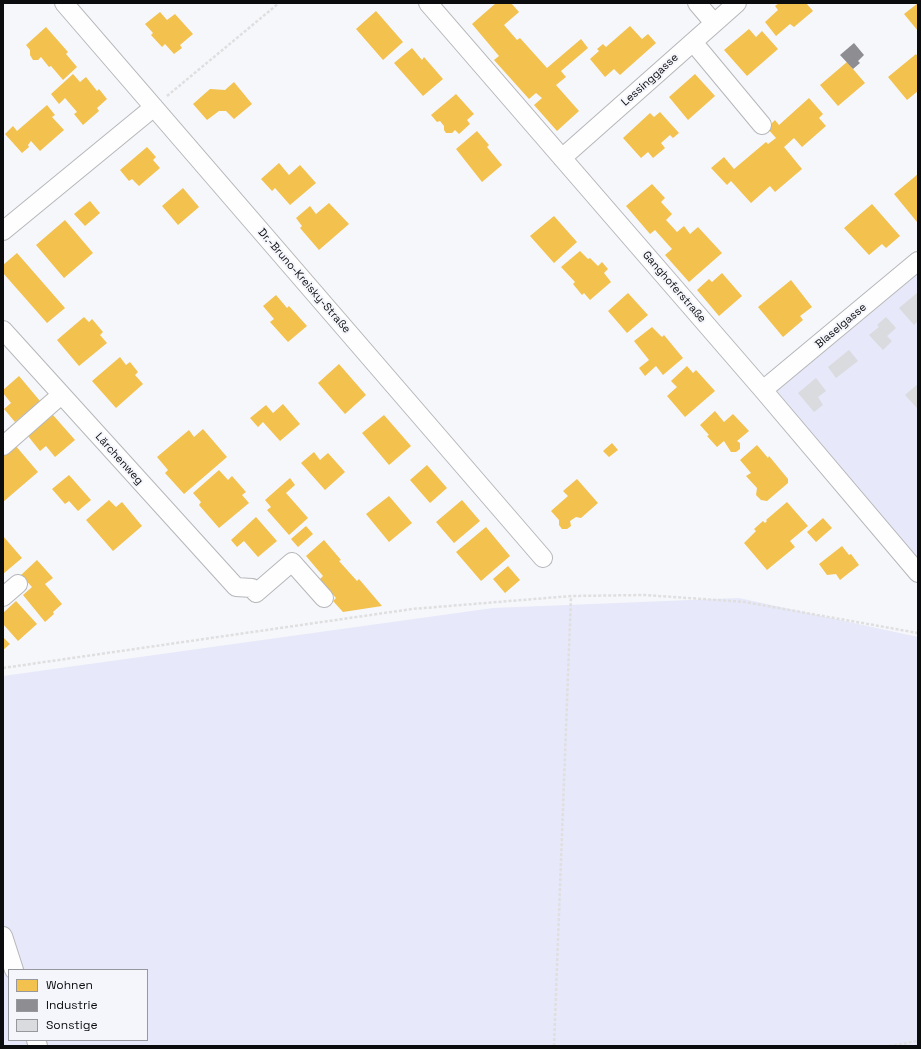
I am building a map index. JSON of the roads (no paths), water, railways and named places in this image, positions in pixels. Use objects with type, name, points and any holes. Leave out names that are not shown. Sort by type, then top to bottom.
[{"type":"street","name":"Dr.-Bruno-Kreisky-Straße","points":[[64,3],[543,558]]},
{"type":"street","name":"Ganghoferstraße","points":[[428,3],[763,390],[918,573]]},
{"type":"street","points":[[697,3],[714,23]]},
{"type":"street","name":"Lessinggasse","points":[[562,158],[737,3]]},
{"type":"street","points":[[693,42],[762,125]]},
{"type":"street","points":[[3,231],[154,107]]},
{"type":"street","name":"Blaselgasse","points":[[763,390],[918,261]]},
{"type":"street","name":"Lärchenweg","points":[[3,330],[236,587],[252,588],[256,593],[292,562],[324,598]]},
{"type":"street","points":[[3,446],[61,395]]},
{"type":"street","points":[[3,597],[18,584]]},
{"type":"street","points":[[3,936],[14,969]]}]
